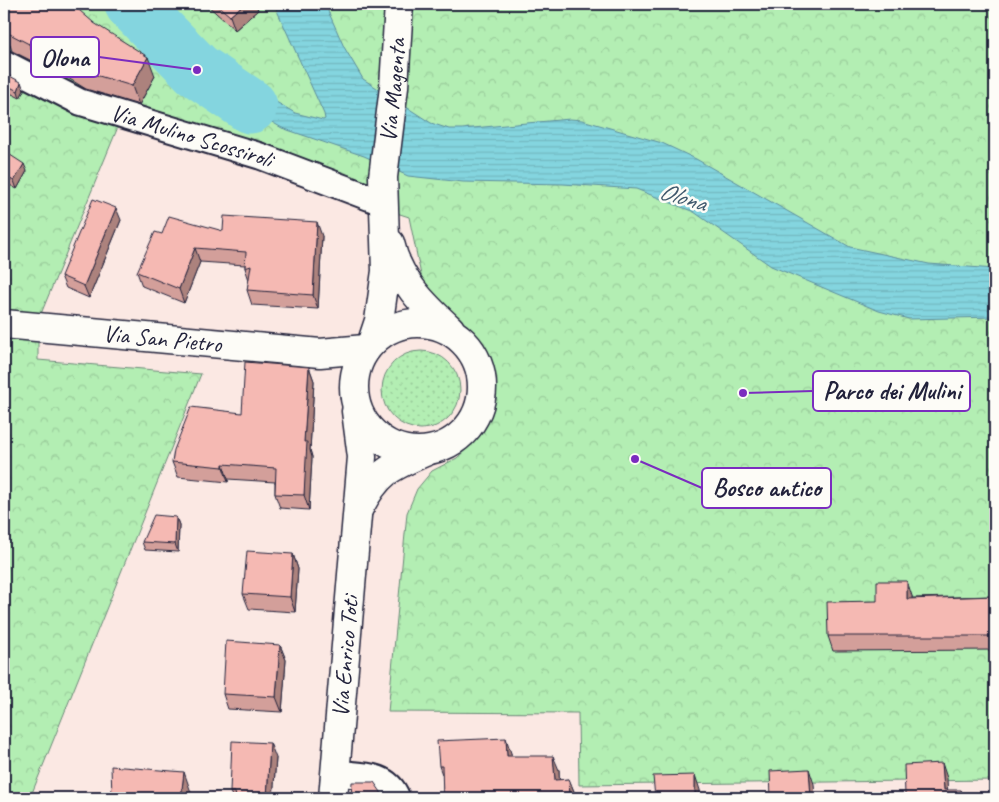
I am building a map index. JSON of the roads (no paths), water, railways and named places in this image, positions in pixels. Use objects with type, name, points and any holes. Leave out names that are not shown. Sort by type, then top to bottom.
[{"type":"street","name":"Via Magenta","points":[[384,199],[399,4]]},
{"type":"street","name":"Via Mulino Scossiroli","points":[[4,63],[80,102],[260,156],[384,199]]},
{"type":"street","name":"Via Enrico Toti","points":[[356,514],[371,485],[393,465],[448,444],[466,431],[478,413],[483,392],[480,370],[471,351],[416,296],[393,257],[384,199]]},
{"type":"street","name":"Via Enrico Toti","points":[[334,786],[362,457],[354,398],[364,354],[379,321],[386,271],[384,199]]},
{"type":"street","name":"Via Enrico Toti","points":[[364,354],[387,331],[404,324],[422,323],[440,327],[456,335]]},
{"type":"street","name":"Via San Pietro","points":[[4,324],[320,353],[344,368],[364,354]]},
{"type":"street","name":"Via Enrico Toti","points":[[354,398],[360,417],[372,433],[388,445],[407,451],[428,451]]},
{"type":"street","points":[[334,786],[374,777],[384,780],[392,787],[397,798]]},
{"type":"water","points":[[132,4],[159,4],[218,68],[295,113],[323,120],[325,119],[324,114],[274,4],[325,4],[344,47],[363,79],[431,123],[449,129],[462,129],[570,119],[582,120],[662,143],[696,159],[850,247],[929,264],[995,269],[995,317],[909,319],[879,311],[771,266],[694,212],[636,189],[563,184],[463,182],[408,176],[364,156],[282,128],[210,86]]},
{"type":"waterway","name":"Olona","points":[[132,4],[197,70],[250,106]]},
{"type":"place","name":"Olona","points":[[197,70]]},
{"type":"place","name":"Parco dei Mulini","points":[[743,393]]},
{"type":"place","name":"Bosco antico","points":[[635,459]]}]
